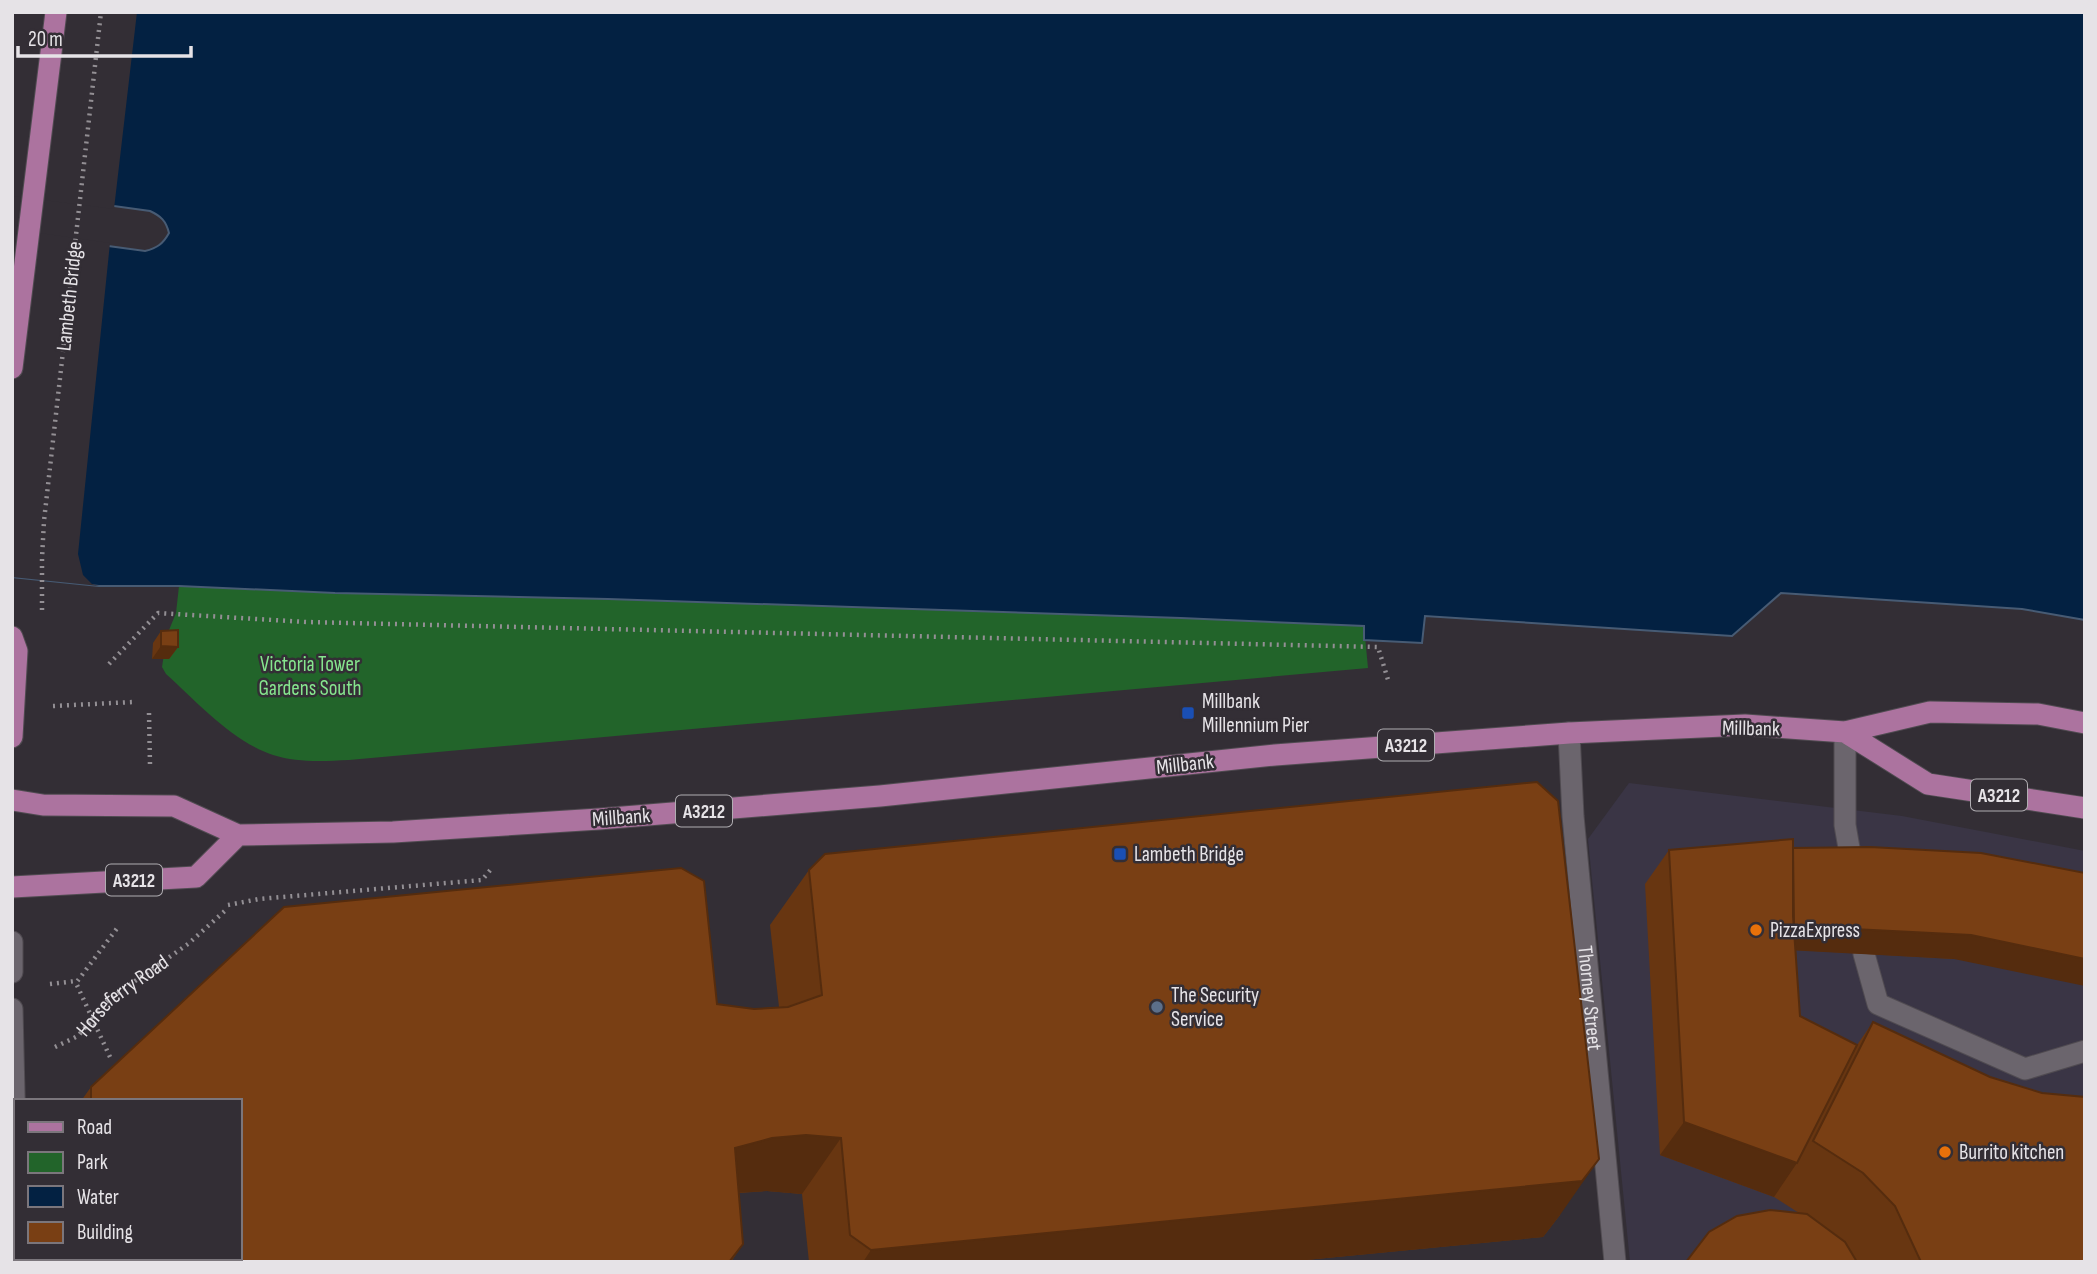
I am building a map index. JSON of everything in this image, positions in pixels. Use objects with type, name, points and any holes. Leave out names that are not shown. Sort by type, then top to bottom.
[{"type":"main road","points":[[12,368],[56,12]]},
{"type":"main road","points":[[12,636],[17,651],[12,737]]},
{"type":"main road","name":"Millbank","points":[[12,800],[55,805],[174,806],[238,835],[393,832],[880,796],[1275,755],[1569,733],[1745,725],[1845,732],[1930,712],[2038,714],[2085,723]]},
{"type":"main road","name":"Millbank","points":[[1845,732],[1928,784],[2085,808]]},
{"type":"main road","name":"A3212","points":[[12,887],[196,877],[238,835]]},
{"type":"street","points":[[1845,732],[1845,825],[1853,871]]},
{"type":"street","name":"Thorney Street","points":[[1569,733],[1573,816],[1615,1262]]},
{"type":"street","points":[[12,942],[12,972]]},
{"type":"street","points":[[1864,954],[1878,1004],[2025,1069],[2085,1052]]},
{"type":"street","points":[[12,1009],[14,1099]]},
{"type":"path","name":"Lambeth Bridge","points":[[42,580],[44,521],[102,12]]},
{"type":"path","points":[[109,664],[158,613],[306,622],[1378,647],[1389,683]]},
{"type":"path","points":[[52,706],[133,702]]},
{"type":"path","points":[[149,713],[151,776]]},
{"type":"path","points":[[220,906],[259,899],[482,880],[527,824]]},
{"type":"path","name":"Horseferry Road","points":[[44,1051],[78,1036],[108,1000],[197,936],[233,904]]},
{"type":"path","points":[[40,985],[77,981],[118,927]]},
{"type":"path","points":[[77,981],[83,1001],[110,1057]]},
{"type":"shaded area","points":[[1629,783],[1902,816],[2085,851],[2085,1262],[1630,1262],[1588,839]]},
{"type":"green space","name":"Victoria Tower Gardens South","points":[[179,586],[1080,614],[1364,626],[1368,668],[349,760],[301,760],[273,755],[244,741],[216,720],[166,674],[162,667],[167,635],[176,613]]},
{"type":"water","points":[[12,12],[2085,12],[2085,620],[2022,609],[1781,593],[1732,636],[1425,616],[1422,643],[1364,640],[1364,626],[608,599],[99,586],[12,577],[12,233],[145,251],[159,245],[169,233],[162,219],[150,211],[12,192]]},
{"type":"pier","points":[[12,12],[137,12],[114,209],[12,196]]},
{"type":"pier","points":[[12,229],[110,243],[78,554],[83,575],[92,584],[99,586],[12,577]]},
{"type":"building","points":[[178,630],[178,647],[161,646],[161,631]]},
{"type":"building","name":"The Security Service","points":[[1537,782],[1558,801],[1599,1159],[1582,1181],[871,1250],[850,1235],[841,1138],[806,1135],[772,1138],[735,1148],[743,1244],[729,1262],[90,1262],[242,1260],[242,1099],[91,1099],[91,1087],[284,907],[681,868],[704,881],[717,1004],[754,1009],[788,1007],[822,995],[809,870],[825,854]]},
{"type":"building","points":[[1793,839],[1793,916],[1800,1016],[1857,1045],[1797,1163],[1684,1122],[1669,850]]},
{"type":"building","points":[[1870,847],[1981,853],[2085,873],[2085,959],[1971,935],[1794,926],[1793,848]]},
{"type":"building","points":[[1873,1022],[1990,1077],[2042,1093],[2085,1097],[2085,1262],[1921,1262],[1895,1206],[1863,1173],[1813,1141]]},
{"type":"building","points":[[1770,1210],[1807,1214],[1845,1242],[1857,1262],[1686,1262],[1709,1232],[1737,1216]]},
{"type":"place","name":"Millbank Millennium Pier","points":[[1188,713]]},
{"type":"place","name":"Lambeth Bridge","points":[[1120,854]]},
{"type":"place","name":"PizzaExpress","points":[[1756,930]]},
{"type":"place","name":"The Security Service","points":[[1157,1007]]},
{"type":"place","name":"Burrito kitchen","points":[[1945,1152]]}]
